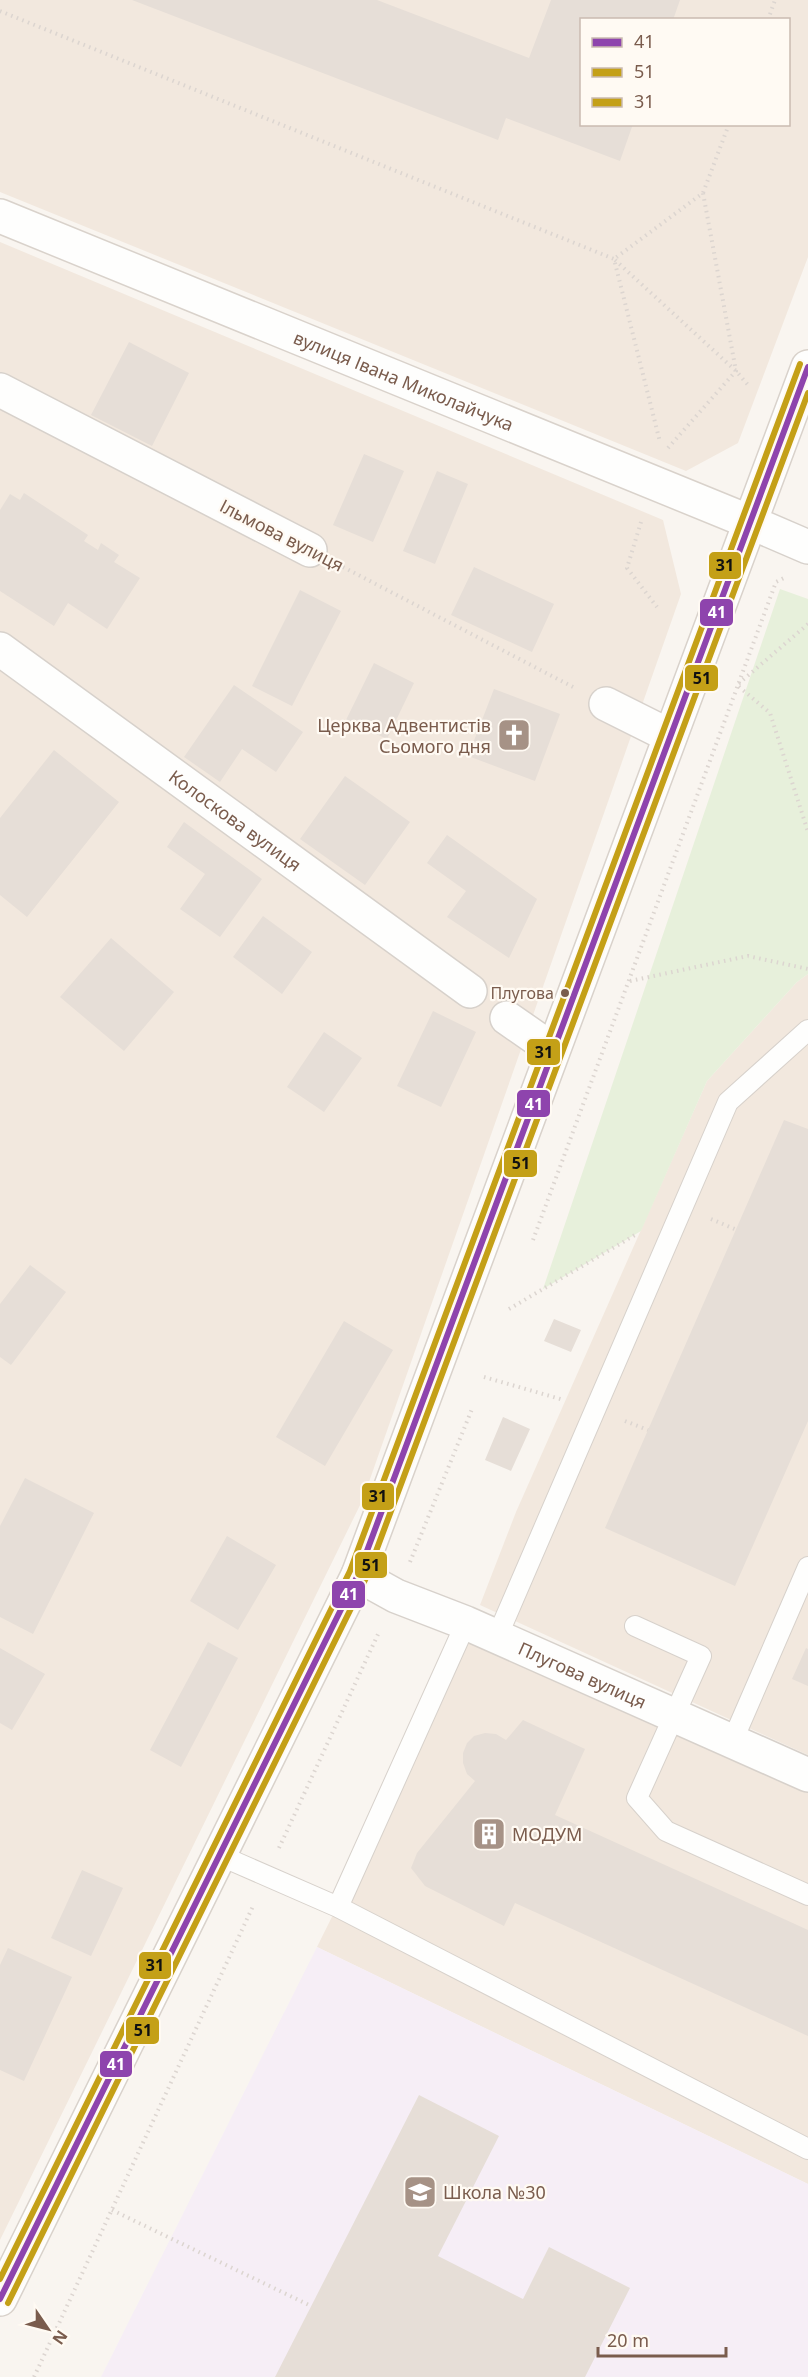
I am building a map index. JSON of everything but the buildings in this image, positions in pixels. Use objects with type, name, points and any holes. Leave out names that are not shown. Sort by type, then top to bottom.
[{"type":"main road","name":"вулиця Івана Миколайчука","points":[[0,216],[808,547]]},
{"type":"main road","points":[[0,2298],[358,1575],[808,367]]},
{"type":"main road","name":"Ільмова вулиця","points":[[0,390],[309,550]]},
{"type":"main road","name":"Колоскова вулиця","points":[[0,649],[470,991]]},
{"type":"main road","points":[[606,704],[670,736]]},
{"type":"main road","points":[[507,1018],[553,1050]]},
{"type":"main road","name":"Плугова вулиця","points":[[358,1575],[396,1596],[466,1623],[808,1775]]},
{"type":"lane","points":[[497,1637],[728,1102],[808,1030]]},
{"type":"lane","points":[[732,1742],[808,1568]]},
{"type":"lane","points":[[338,1907],[466,1623]]},
{"type":"lane","points":[[635,1626],[701,1656],[637,1798],[666,1830],[808,1895]]},
{"type":"lane","points":[[219,1855],[338,1907],[808,2149]]},
{"type":"path","points":[[769,18],[775,0]]},
{"type":"path","points":[[0,11],[614,259],[736,371],[749,386]]},
{"type":"path","points":[[728,126],[703,193],[736,371]]},
{"type":"path","points":[[614,259],[703,193]]},
{"type":"path","points":[[614,259],[663,453],[736,371]]},
{"type":"path","points":[[641,522],[627,568],[657,607]]},
{"type":"path","name":"Ільмова вулиця","points":[[309,550],[563,682]]},
{"type":"path","points":[[533,1240],[776,582],[791,575]]},
{"type":"path","points":[[737,685],[808,624]]},
{"type":"path","points":[[737,685],[770,713],[808,832]]},
{"type":"path","points":[[629,981],[748,956],[808,969]]},
{"type":"path","points":[[509,1309],[682,1207]]},
{"type":"path","points":[[484,1377],[596,1408]]},
{"type":"path","points":[[34,2377],[396,1596],[472,1408]]},
{"type":"path","points":[[112,2210],[311,2306]]},
{"type":"shaded area","points":[[0,0],[808,0],[808,257],[738,443],[686,471],[0,192]]},
{"type":"shaded area","points":[[0,242],[663,520],[681,594],[363,1499],[0,2240]]},
{"type":"shaded area","points":[[808,974],[808,1755],[480,1605],[516,1512],[707,1081],[797,982]]},
{"type":"shaded area","points":[[472,1635],[808,1788],[808,2184],[317,1947]]},
{"type":"shaded area","points":[[317,1947],[808,2184],[808,2377],[101,2377]]},
{"type":"green space","points":[[780,589],[808,599],[808,974],[797,982],[707,1081],[641,1231],[543,1289]]},
{"type":"transit line","name":"31","points":[[0,2279],[350,1571],[800,364]]},
{"type":"transit line","name":"41","points":[[0,2299],[358,1575],[808,367]]},
{"type":"transit line","name":"51","points":[[8,2303],[366,1578],[808,393]]},
{"type":"place","name":"Церква Адвентистів Сьомого дня","points":[[514,735]]},
{"type":"place","name":"Плугова","points":[[565,993]]},
{"type":"place","name":"МОДУМ","points":[[489,1834]]},
{"type":"place","name":"Школа №30","points":[[420,2192]]}]
